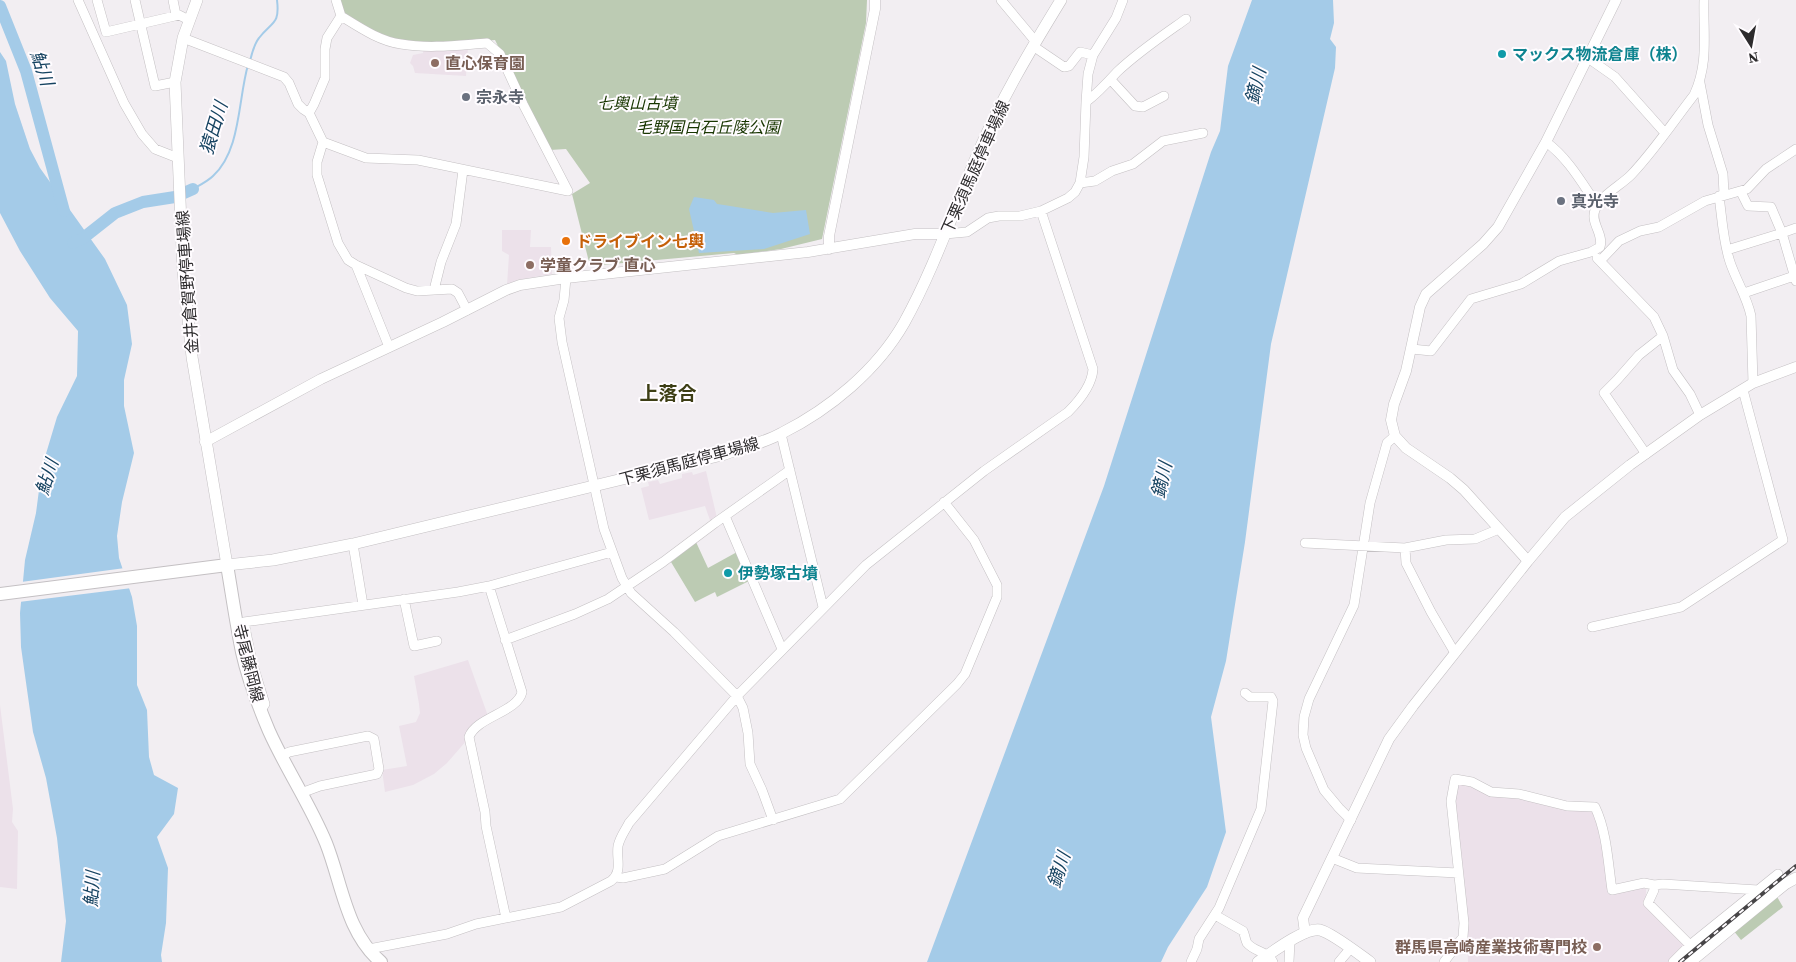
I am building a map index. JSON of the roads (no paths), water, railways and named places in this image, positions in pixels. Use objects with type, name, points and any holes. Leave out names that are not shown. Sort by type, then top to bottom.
[{"type":"main road","name":"金井倉賀野停車場線","points":[[197,0],[183,38],[175,82],[182,271],[221,566]]},
{"type":"main road","name":"下栗須馬庭停車場線","points":[[221,566],[273,560],[353,544],[722,455],[781,434],[808,419],[859,379],[882,354],[904,324],[946,234],[989,128],[1034,44],[1061,0]]},
{"type":"main road","points":[[0,594],[221,566]]},
{"type":"main road","name":"寺尾藤岡線","points":[[221,566],[242,651],[261,710],[325,842],[351,919],[369,950],[381,962]]},
{"type":"main road","points":[[1690,962],[1785,884],[1796,878]]},
{"type":"main road","points":[[1258,962],[1271,958],[1290,941],[1304,933],[1320,930],[1370,962]]},
{"type":"street","points":[[78,0],[124,103],[142,134],[155,149],[178,158]]},
{"type":"street","points":[[97,0],[106,32],[176,15],[189,20]]},
{"type":"street","points":[[135,0],[155,86],[175,82]]},
{"type":"street","points":[[173,0],[176,15]]},
{"type":"street","points":[[183,38],[284,77],[289,82],[298,104],[308,113],[323,142],[366,158],[418,160],[568,191],[523,104],[500,54],[487,43],[425,46],[400,44],[376,36],[341,16],[336,0]]},
{"type":"street","points":[[829,249],[829,236],[876,0]]},
{"type":"street","points":[[1001,0],[1034,44],[1064,67],[1070,66],[1080,52],[1093,55]]},
{"type":"street","points":[[205,442],[321,379],[520,285],[566,278],[829,249],[915,234],[967,232],[988,218],[1020,216],[1041,211],[1068,198],[1080,183],[1085,144],[1088,74],[1093,55],[1116,18],[1124,0]]},
{"type":"street","points":[[1528,561],[1500,529],[1450,478],[1406,448],[1396,436],[1391,420],[1394,404],[1412,349],[1420,307],[1426,294],[1483,244],[1498,227],[1546,142],[1616,0]]},
{"type":"street","points":[[1412,349],[1431,351],[1471,299],[1521,284],[1559,261],[1591,252],[1600,247],[1601,242],[1594,220],[1597,205],[1631,174],[1694,95],[1700,82],[1706,44],[1704,0]]},
{"type":"street","points":[[308,113],[325,78],[327,38],[341,16]]},
{"type":"street","points":[[1086,102],[1100,92],[1150,44],[1186,19]]},
{"type":"street","points":[[1588,58],[1615,77],[1665,133]]},
{"type":"street","points":[[1111,80],[1135,106],[1143,107],[1164,96]]},
{"type":"street","points":[[1700,82],[1708,125],[1723,174],[1722,195],[1727,250],[1730,263],[1749,306],[1752,324],[1753,383]]},
{"type":"street","points":[[1080,183],[1095,181],[1112,170],[1133,164],[1162,141],[1203,133]]},
{"type":"street","points":[[323,142],[317,162],[317,175],[338,243],[348,260],[406,288],[417,291],[452,289],[458,293],[467,310]]},
{"type":"street","points":[[1546,142],[1557,150],[1597,205]]},
{"type":"street","points":[[1600,261],[1620,241],[1640,231],[1658,227],[1705,201],[1747,189],[1766,169],[1796,149]]},
{"type":"street","points":[[434,290],[441,262],[456,224],[463,170]]},
{"type":"street","points":[[1741,192],[1748,206],[1771,207],[1782,233],[1795,278],[1744,293]]},
{"type":"street","points":[[616,877],[619,864],[618,847],[621,836],[736,696],[866,565],[944,502],[1068,412],[1080,401],[1092,377],[1092,369],[1041,211]]},
{"type":"street","points":[[1727,250],[1796,228]]},
{"type":"street","points":[[1591,252],[1654,317],[1663,336],[1673,370],[1690,394],[1700,415]]},
{"type":"street","points":[[356,265],[389,347]]},
{"type":"street","points":[[566,278],[564,300],[559,318],[562,342],[593,485],[612,552],[626,586],[636,598],[680,638],[736,696],[743,708],[750,764],[773,820]]},
{"type":"street","points":[[1646,454],[1604,394],[1639,355],[1663,336]]},
{"type":"street","points":[[1304,933],[1303,918],[1389,739],[1455,653],[1565,517],[1700,415],[1753,383],[1796,367]]},
{"type":"street","points":[[1592,627],[1681,607],[1783,540],[1743,390]]},
{"type":"street","points":[[781,434],[823,607]]},
{"type":"street","points":[[1351,820],[1324,790],[1306,748],[1304,717],[1309,699],[1354,605],[1376,475],[1387,443],[1396,436]]},
{"type":"street","points":[[505,640],[605,601],[664,562],[790,470]]},
{"type":"street","points":[[369,950],[447,934],[476,924],[561,907],[616,877],[624,878],[665,869],[718,836],[835,801],[845,796],[954,688],[965,674],[997,597],[997,585],[974,540],[944,502]]},
{"type":"street","points":[[725,516],[782,649]]},
{"type":"street","points":[[1305,543],[1405,548],[1446,540],[1475,539],[1500,529]]},
{"type":"street","points":[[353,544],[363,605]]},
{"type":"street","points":[[1405,548],[1406,563],[1455,653]]},
{"type":"street","points":[[261,710],[265,704],[252,662],[244,622],[458,592],[489,586],[612,552]]},
{"type":"street","points":[[489,586],[522,696],[518,701],[475,728],[469,737],[506,918]]},
{"type":"street","points":[[404,599],[414,646],[438,641]]},
{"type":"street","points":[[1190,962],[1197,949],[1199,939],[1215,915],[1261,809],[1273,701],[1271,697],[1250,697],[1245,693]]},
{"type":"street","points":[[282,756],[289,752],[368,736],[374,739],[380,769],[377,774],[320,786],[301,793]]},
{"type":"street","points":[[1444,962],[1463,937],[1464,923],[1450,801],[1455,778],[1472,782],[1491,792],[1519,794],[1567,806],[1595,807],[1600,817],[1612,890],[1644,884],[1758,890]]},
{"type":"street","points":[[1332,858],[1357,868],[1458,873]]},
{"type":"street","points":[[1672,962],[1690,945],[1778,874]]},
{"type":"street","points":[[1654,886],[1648,903],[1690,945]]},
{"type":"street","points":[[1215,915],[1243,931],[1247,942],[1251,946],[1271,958]]},
{"type":"street","points":[[1288,962],[1290,941]]},
{"type":"street","points":[[1339,962],[1350,949]]},
{"type":"water","name":"鏑川","points":[[1252,0],[1333,0],[1334,23],[1330,39],[1336,47],[1335,68],[1271,344],[1245,542],[1226,661],[1211,717],[1226,832],[1207,887],[1168,947],[1161,962],[927,962],[1104,486],[1211,152],[1220,131],[1228,66]]},
{"type":"water","points":[[0,52],[6,61],[15,104],[30,149],[40,168],[105,259],[127,305],[132,344],[124,380],[124,406],[134,453],[122,502],[117,536],[119,558],[132,597],[137,626],[137,685],[147,710],[149,757],[154,775],[178,788],[174,814],[157,837],[168,868],[166,923],[161,955],[162,962],[61,962],[66,921],[57,838],[46,778],[33,732],[21,647],[20,613],[25,560],[36,513],[42,467],[57,417],[77,376],[78,331],[50,298],[20,251],[0,213]]},
{"type":"water","points":[[694,197],[714,200],[717,204],[773,213],[806,210],[810,234],[764,249],[699,253],[689,209]]},
{"type":"waterway","name":"猿田川","points":[[250,61],[257,40],[276,19],[277,0]]},
{"type":"waterway","name":"鮎川","points":[[0,6],[26,71],[64,211]]},
{"type":"waterway","name":"猿田川","points":[[193,189],[213,176],[229,153],[234,139],[248,65]]},
{"type":"waterway","name":"猿田川","points":[[73,243],[82,239],[115,213],[143,202],[175,197],[193,189]]},
{"type":"railway","points":[[1680,962],[1796,866]]},
{"type":"place","name":"マックス物流倉庫（株）","points":[[1502,54]]},
{"type":"place","name":"直心保育園","points":[[435,63]]},
{"type":"place","name":"宗永寺","points":[[466,97]]},
{"type":"place","name":"真光寺","points":[[1561,201]]},
{"type":"place","name":"ドライブイン七輿","points":[[566,241]]},
{"type":"place","name":"学童クラブ 直心","points":[[530,265]]},
{"type":"place","name":"伊勢塚古墳","points":[[728,573]]},
{"type":"place","name":"群馬県高崎産業技術専門校","points":[[1597,947]]},
{"type":"district","name":"上落合","points":[[668,393]]},
{"type":"park label","name":"七輿山古墳","points":[[637,103]]},
{"type":"park label","name":"毛野国白石丘陵公園","points":[[708,127]]}]
